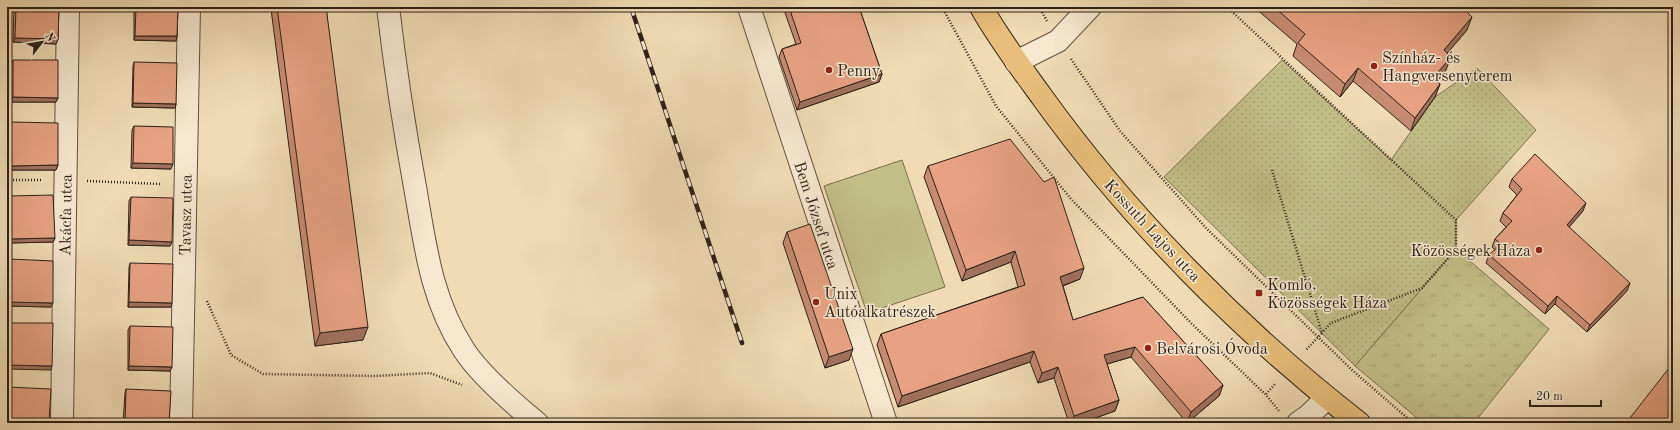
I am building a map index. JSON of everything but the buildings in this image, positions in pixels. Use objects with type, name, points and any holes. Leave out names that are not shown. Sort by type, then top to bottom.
[{"type":"main road","name":"Kossuth Lajos utca","points":[[981,7],[1016,62],[1063,127],[1114,190],[1225,306],[1291,367],[1327,398],[1360,423]]},
{"type":"street","name":"Akácfa utca","points":[[62,423],[68,7]]},
{"type":"street","name":"Tavasz utca","points":[[181,423],[189,7]]},
{"type":"street","points":[[388,7],[398,94],[430,272],[442,312],[464,351],[491,382],[537,423]]},
{"type":"street","name":"Bem József utca","points":[[749,7],[886,423]]},
{"type":"street","points":[[1016,62],[1058,41],[1090,7]]},
{"type":"street","points":[[1291,419],[1308,416],[1327,398]]},
{"type":"path","points":[[942,7],[996,106],[1071,199],[1192,324],[1291,419]]},
{"type":"path","points":[[1039,7],[1058,41],[1120,131],[1206,228],[1352,370],[1413,423]]},
{"type":"path","points":[[1227,7],[1456,220],[1456,249],[1422,288],[1332,323],[1318,337]]},
{"type":"path","points":[[1272,170],[1322,333]]},
{"type":"path","points":[[7,180],[65,180],[185,185]]},
{"type":"path","points":[[183,292],[205,297],[231,355],[263,374],[375,376],[430,373],[464,386]]},
{"type":"green space","points":[[1282,60],[1391,160],[1435,97],[1477,68],[1536,130],[1456,220],[1456,249],[1355,366],[1164,177]]},
{"type":"green space","points":[[902,160],[945,287],[867,313],[824,186]]},
{"type":"green space","points":[[1456,249],[1549,329],[1474,423],[1423,423],[1355,366]]},
{"type":"railway","points":[[631,7],[742,343]]},
{"type":"place","name":"Színház- és Hangversenyterem","points":[[1374,66]]},
{"type":"place","name":"Penny","points":[[829,70]]},
{"type":"place","name":"Közösségek Háza","points":[[1539,250]]},
{"type":"place","name":"Komló, Közösségek Háza","points":[[1259,293]]},
{"type":"place","name":"Unix Autóalkatrészek","points":[[816,302]]},
{"type":"place","name":"Belvárosi Óvoda","points":[[1148,348]]}]
